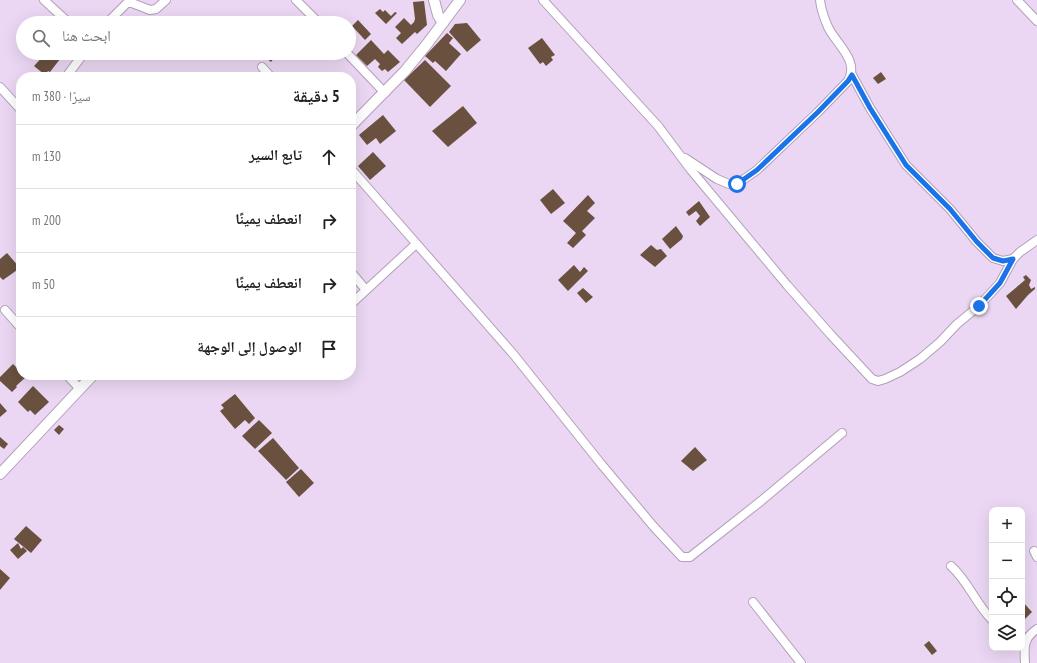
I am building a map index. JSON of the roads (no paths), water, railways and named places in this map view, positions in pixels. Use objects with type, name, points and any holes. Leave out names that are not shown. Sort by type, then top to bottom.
[{"type":"street","points":[[44,0],[61,16]]},
{"type":"street","points":[[114,16],[127,3],[132,3],[150,10],[156,9],[166,0]]},
{"type":"street","points":[[296,0],[312,16]]},
{"type":"street","points":[[434,0],[438,15],[443,23]]},
{"type":"street","points":[[356,121],[405,71],[460,0]]},
{"type":"street","points":[[543,0],[658,126],[678,153],[831,335],[872,378],[878,381],[900,372],[940,342],[957,324],[991,294],[1000,283],[1013,259],[1037,240]]},
{"type":"street","points":[[820,0],[824,19],[828,28],[850,61],[852,75],[870,108],[906,165],[950,209],[977,242],[993,258],[1003,261],[1013,259]]},
{"type":"street","points":[[1017,0],[1037,21]]},
{"type":"street","points":[[70,72],[79,60]]},
{"type":"street","points":[[354,60],[385,93]]},
{"type":"street","points":[[262,67],[266,72]]},
{"type":"street","points":[[678,153],[717,179],[729,184],[737,184],[757,170],[818,112],[852,75]]},
{"type":"street","points":[[0,87],[16,105]]},
{"type":"street","points":[[356,175],[514,355],[645,516],[682,557],[690,557],[696,553],[761,502],[842,433]]},
{"type":"street","points":[[356,299],[416,244]]},
{"type":"street","points":[[356,278],[366,290]]},
{"type":"street","points":[[5,310],[16,322]]},
{"type":"street","points":[[72,380],[80,388]]},
{"type":"street","points":[[2,469],[88,380]]},
{"type":"street","points":[[951,566],[989,617]]},
{"type":"street","points":[[753,602],[801,663]]},
{"type":"street","points":[[1025,642],[1026,639],[1037,629]]},
{"type":"street","points":[[1023,651],[1025,663]]}]
